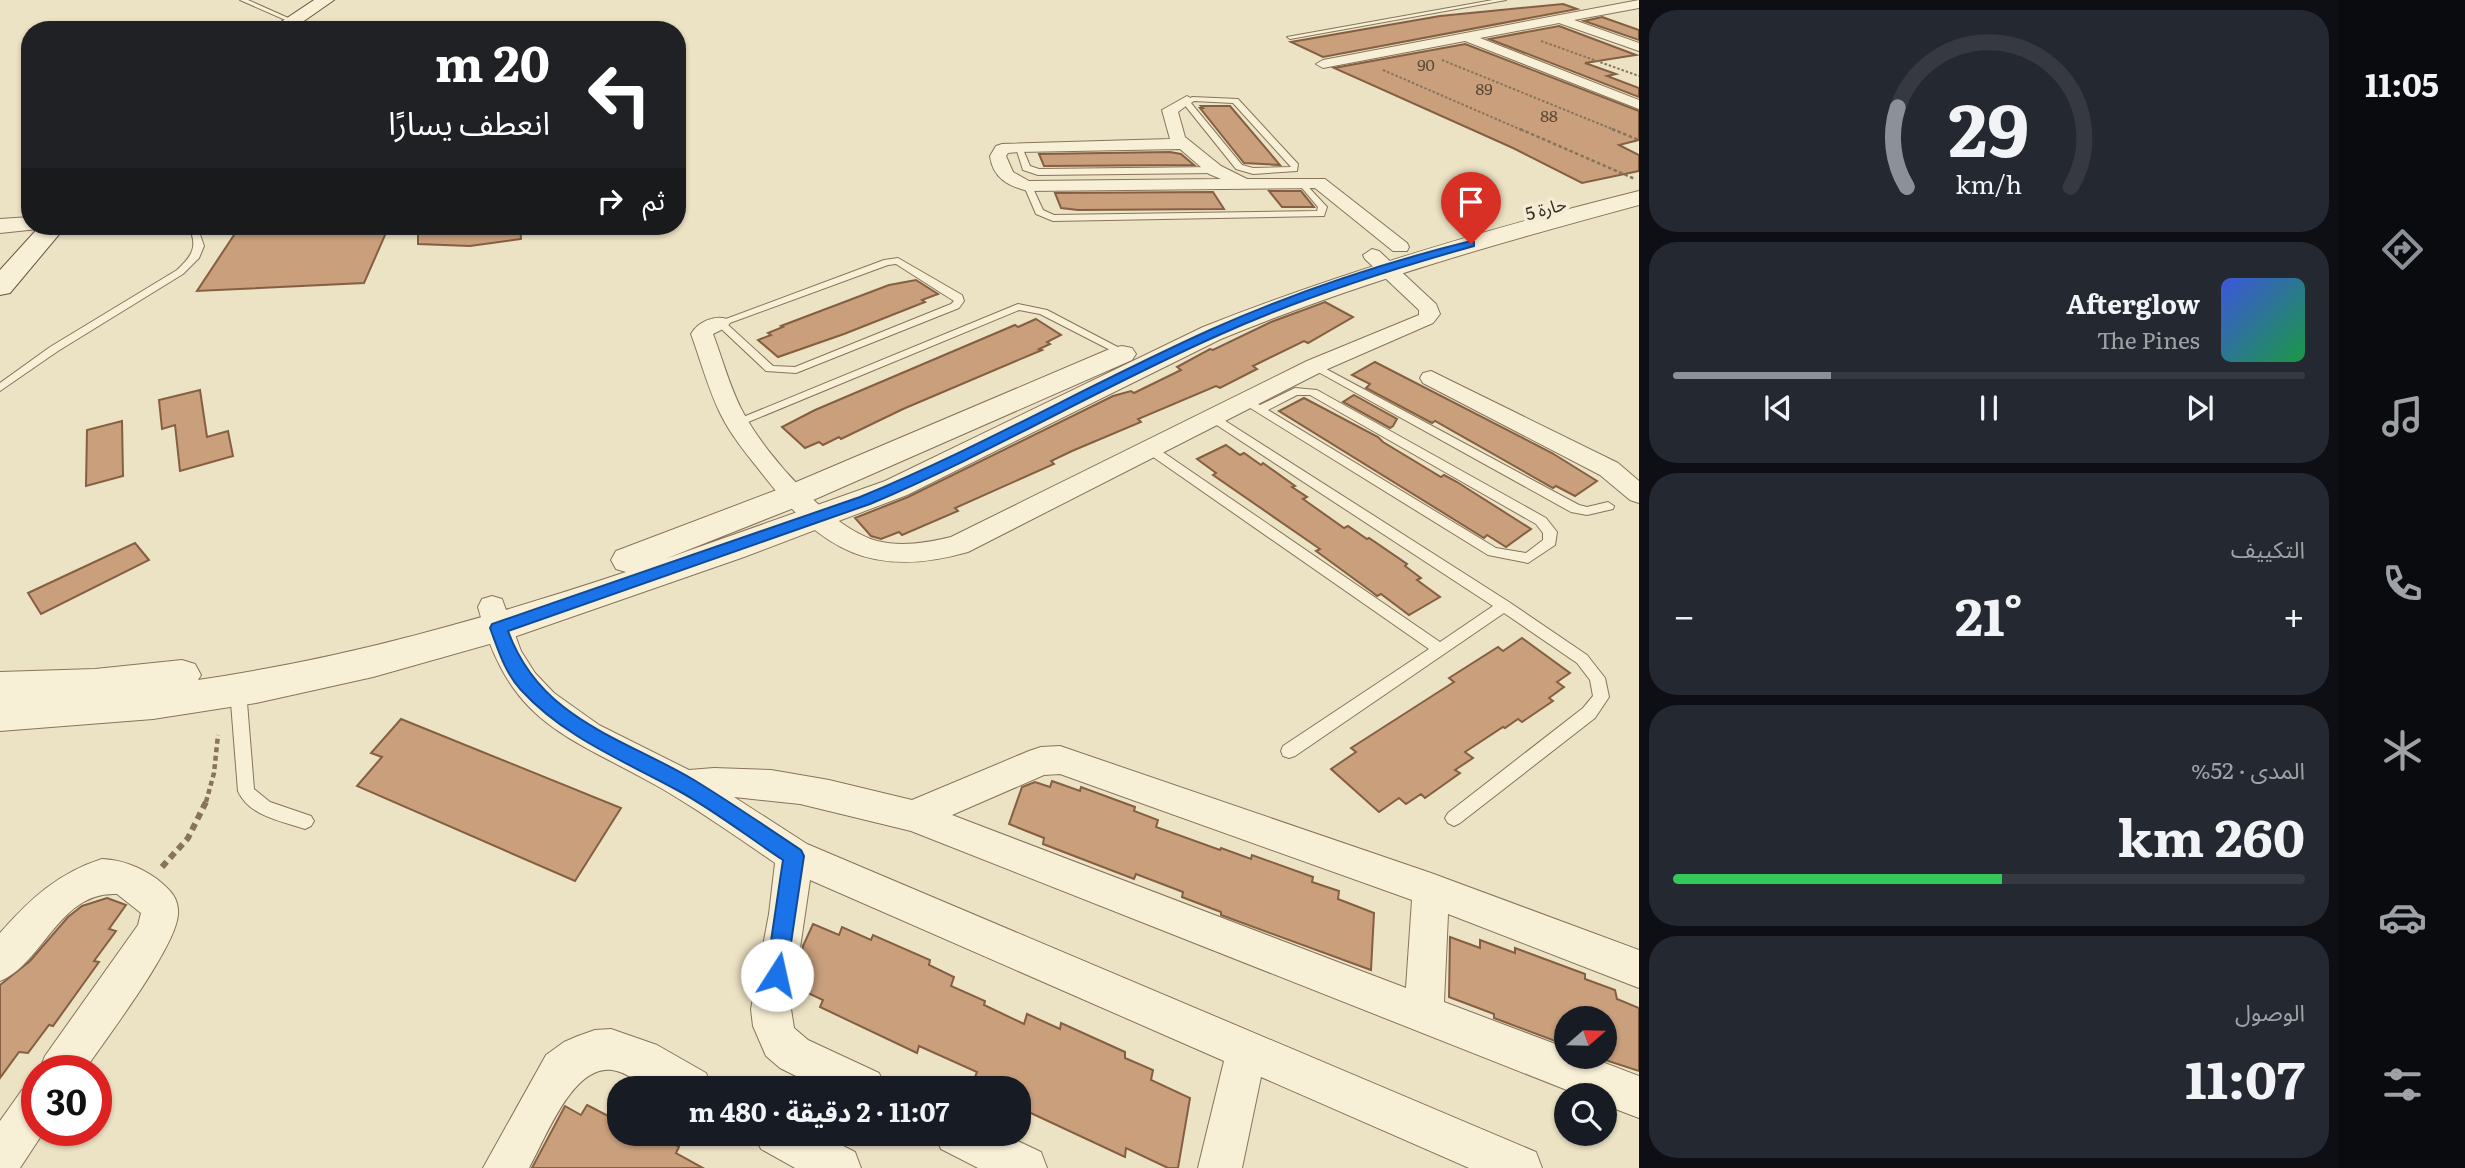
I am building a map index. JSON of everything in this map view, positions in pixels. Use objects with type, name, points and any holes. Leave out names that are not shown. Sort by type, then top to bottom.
[{"type":"main road","points":[[292,21],[326,0]]},
{"type":"main road","points":[[0,287],[45,235]]},
{"type":"street","points":[[1323,64],[1639,5]]},
{"type":"street","points":[[1610,10],[1639,20]]},
{"type":"street","points":[[1562,20],[1639,47]]},
{"type":"street","points":[[1465,37],[1639,105]]},
{"type":"street","points":[[1187,100],[1170,110],[1175,133],[1215,170],[1243,183]]},
{"type":"street","points":[[720,323],[704,330],[702,334],[737,422],[804,508],[867,549],[904,555],[933,553],[958,545],[1213,417],[1253,405],[1315,366],[1426,319],[1430,314],[1429,308],[1326,186],[1301,182],[1028,186],[1007,177],[999,167],[998,156],[1002,149],[1018,147],[1184,144]]},
{"type":"street","name":"حارة 5","points":[[1386,257],[1611,207],[1639,182]]},
{"type":"street","points":[[0,226],[21,225]]},
{"type":"street","points":[[804,508],[1242,299],[1386,257]]},
{"type":"street","points":[[0,715],[84,710],[244,684],[371,652],[495,617],[548,591],[804,508],[922,477],[1212,334],[1290,302],[1386,257]]},
{"type":"street","points":[[1431,378],[1609,469],[1639,494]]},
{"type":"street","points":[[495,617],[509,658],[520,675],[549,706],[599,741],[685,785],[794,856],[1520,1168]]},
{"type":"street","points":[[0,688],[121,682],[244,684]]},
{"type":"street","points":[[913,816],[1041,761],[1060,760],[1431,890],[1639,969]]},
{"type":"street","points":[[685,785],[720,780],[743,782],[821,794],[913,816],[1639,1097]]},
{"type":"street","points":[[794,856],[788,914],[771,1009],[773,1026],[780,1042],[794,1054],[839,1076]]},
{"type":"street","points":[[0,962],[54,903],[78,885],[104,876],[116,876],[159,904],[158,926],[71,1055]]},
{"type":"street","points":[[1424,1014],[1431,890]]},
{"type":"street","points":[[505,1168],[561,1070],[574,1058],[589,1050],[604,1047],[618,1049],[669,1076]]},
{"type":"street","points":[[1220,1168],[1246,1052]]},
{"type":"street","points":[[0,1159],[21,1128]]},
{"type":"street","points":[[798,1146],[839,1168]]},
{"type":"street","points":[[980,1146],[1025,1168]]},
{"type":"lane","points":[[246,1],[257,0]]},
{"type":"lane","points":[[1290,37],[1503,0]]},
{"type":"lane","points":[[246,1],[278,21]]},
{"type":"lane","points":[[1187,100],[1235,101],[1295,166],[1294,169],[1253,171],[1239,167],[1187,100]]},
{"type":"lane","points":[[1018,147],[1026,168],[1038,172],[1215,170]]},
{"type":"lane","points":[[1028,186],[1039,212],[1054,218],[1321,214],[1323,207],[1301,182]]},
{"type":"lane","points":[[0,388],[54,349],[180,272],[201,246],[198,235]]},
{"type":"lane","points":[[898,261],[958,296],[959,301],[955,306],[796,370],[782,372],[770,369],[720,323],[887,262],[898,261]]},
{"type":"lane","points":[[737,422],[1018,307],[1043,312],[1124,353]]},
{"type":"lane","points":[[1315,366],[1576,509],[1587,511],[1608,506]]},
{"type":"lane","points":[[1295,391],[1313,392],[1541,521],[1550,533],[1550,542],[1528,558],[1493,552],[1253,405],[1295,391]]},
{"type":"lane","points":[[1213,417],[1582,659],[1597,678],[1601,697],[1589,713],[1454,818]]},
{"type":"lane","points":[[1150,449],[1441,650]]},
{"type":"lane","points":[[1289,751],[1504,606]]},
{"type":"lane","points":[[244,684],[246,791],[260,805],[305,821]]},
{"type":"path","points":[[1508,29],[1639,76]]},
{"type":"path","points":[[1411,47],[1639,140]]},
{"type":"path","points":[[1354,58],[1639,182]]},
{"type":"path","points":[[137,888],[177,854],[202,817],[244,684]]},
{"type":"building","points":[[1563,4],[1577,9],[1323,57],[1291,42],[1440,16]]},
{"type":"building","points":[[1602,17],[1639,30],[1639,40],[1584,21]]},
{"type":"building","points":[[1559,26],[1636,55],[1585,63],[1616,74],[1607,76],[1639,88],[1639,97],[1489,39]]},
{"type":"building","points":[[1465,44],[1639,111],[1639,140],[1619,145],[1639,155],[1639,171],[1582,183],[1513,148],[1334,68]]},
{"type":"building","points":[[1201,106],[1230,106],[1280,165],[1244,163]]},
{"type":"building","points":[[1039,154],[1181,154],[1194,165],[1044,166]]},
{"type":"building","points":[[1269,191],[1301,191],[1314,207],[1282,207]]},
{"type":"building","points":[[1213,192],[1224,209],[1078,210],[1061,208],[1055,193]]},
{"type":"building","points":[[234,235],[385,235],[364,283],[197,291]]},
{"type":"building","points":[[418,235],[521,235],[521,239],[470,246],[418,244]]},
{"type":"building","points":[[916,280],[938,294],[922,300],[925,302],[844,334],[778,357],[758,340],[771,335],[768,333],[783,327],[781,326],[889,285]]},
{"type":"building","points":[[1325,302],[1353,317],[1308,343],[1304,341],[1253,366],[1257,369],[1220,388],[1216,386],[1138,419],[1141,422],[1072,451],[1051,461],[1054,464],[955,508],[958,511],[902,535],[899,532],[881,539],[871,536],[855,518],[908,497],[1113,396],[1131,391],[1134,393],[1181,370],[1177,367],[1210,349]]},
{"type":"building","points":[[1036,319],[1061,335],[1047,342],[1050,344],[1039,349],[1042,350],[903,409],[841,439],[839,437],[823,445],[819,442],[805,448],[782,427],[815,410],[1015,325],[1018,327]]},
{"type":"building","points":[[1375,362],[1552,453],[1597,481],[1575,496],[1556,486],[1553,488],[1435,421],[1432,423],[1366,388],[1370,384],[1352,375]]},
{"type":"building","points":[[200,390],[207,437],[228,431],[233,456],[180,471],[175,425],[162,429],[159,400]]},
{"type":"building","points":[[1354,395],[1397,419],[1393,426],[1390,428],[1343,402]]},
{"type":"building","points":[[1304,398],[1378,437],[1441,477],[1444,475],[1457,482],[1531,529],[1506,547],[1487,535],[1484,538],[1279,411]]},
{"type":"building","points":[[122,421],[123,476],[86,486],[87,430]]},
{"type":"building","points":[[1226,445],[1240,455],[1244,453],[1261,465],[1263,463],[1307,497],[1303,499],[1344,528],[1348,526],[1369,538],[1407,564],[1405,566],[1421,578],[1417,580],[1440,597],[1409,615],[1381,594],[1377,596],[1316,551],[1320,549],[1213,475],[1216,473],[1197,459]]},
{"type":"building","points":[[135,543],[149,560],[41,614],[28,593]]},
{"type":"building","points":[[1522,638],[1570,673],[1557,682],[1564,687],[1549,698],[1553,701],[1522,722],[1518,719],[1465,752],[1473,758],[1455,770],[1460,773],[1425,798],[1421,794],[1406,804],[1399,798],[1379,812],[1331,769],[1356,752],[1351,748],[1454,682],[1449,678],[1498,647],[1503,651]]},
{"type":"building","points":[[401,719],[621,808],[575,881],[357,786],[382,757],[371,753]]},
{"type":"building","points":[[1052,781],[1080,791],[1081,787],[1135,807],[1134,811],[1158,820],[1156,827],[1220,850],[1221,848],[1251,859],[1252,855],[1313,877],[1312,882],[1339,891],[1338,899],[1374,913],[1371,970],[1221,915],[1221,912],[1182,897],[1183,892],[1136,874],[1134,879],[1043,844],[1044,838],[1009,824],[1022,787],[1035,782],[1050,787]]},
{"type":"building","points":[[107,898],[126,905],[109,929],[116,931],[94,961],[99,962],[53,1026],[49,1025],[28,1053],[19,1052],[0,1078],[0,985],[30,961],[68,917],[82,906]]},
{"type":"building","points":[[813,924],[839,935],[842,927],[871,940],[873,935],[930,960],[929,965],[954,977],[951,986],[985,1001],[984,1005],[1024,1024],[1027,1014],[1060,1029],[1061,1023],[1125,1052],[1125,1058],[1153,1070],[1151,1080],[1190,1098],[1178,1168],[1168,1168],[1126,1148],[1125,1157],[1031,1113],[1031,1076],[975,1076],[977,1072],[919,1046],[917,1053],[820,1007],[823,1000],[797,988],[803,946]]},
{"type":"building","points":[[1450,937],[1480,948],[1480,940],[1515,953],[1515,948],[1585,974],[1585,979],[1615,990],[1617,999],[1639,1008],[1639,1071],[1617,1064],[1617,1006],[1554,1006],[1554,1040],[1494,1018],[1494,1014],[1449,997]]},
{"type":"building","points":[[587,1105],[607,1115],[607,1146],[677,1146],[676,1153],[703,1168],[532,1168],[565,1106],[581,1115]]},
{"type":"route","points":[[777,975],[788,914],[794,856],[685,785],[576,727],[526,684],[509,658],[498,628],[732,549],[896,488],[1212,334],[1265,311],[1403,262],[1471,244]]}]
